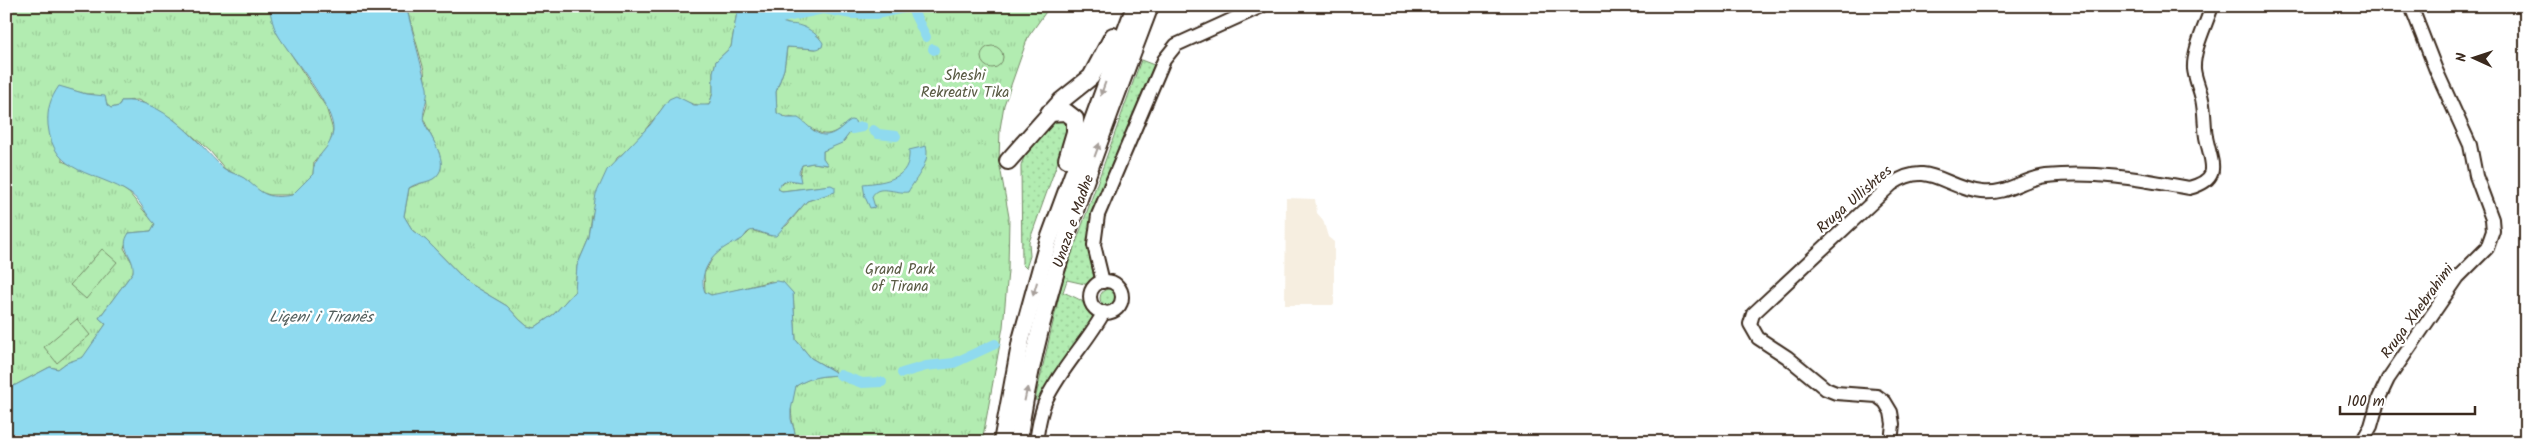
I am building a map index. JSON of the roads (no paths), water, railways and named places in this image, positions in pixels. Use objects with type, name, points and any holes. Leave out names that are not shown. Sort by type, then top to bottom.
[{"type":"highway","name":"Unaza e Madhe","points":[[1018,442],[1043,313],[1063,246],[1150,6]]},
{"type":"highway","name":"Unaza e Madhe","points":[[1002,442],[1021,340],[1051,233],[1134,8]]},
{"type":"highway","points":[[1008,161],[1061,100],[1091,77],[1117,27],[1134,8]]},
{"type":"highway","points":[[1049,113],[1070,112],[1076,124],[1071,147],[1050,210],[1051,233]]},
{"type":"street","points":[[1103,282],[1094,245],[1098,215],[1164,60],[1176,46],[1262,6]]},
{"type":"street","name":"Rruga Ullishtes","points":[[1891,442],[1893,424],[1891,412],[1885,402],[1877,396],[1836,393],[1818,384],[1788,357],[1758,338],[1750,324],[1753,314],[1892,184],[1912,173],[1934,175],[1966,190],[1992,193],[2002,192],[2044,176],[2097,174],[2189,188],[2202,185],[2210,177],[2213,158],[2206,137],[2204,106],[2194,69],[2196,53],[2212,6]]},
{"type":"street","name":"Rruga Xhebrahimi","points":[[2362,442],[2371,426],[2379,398],[2388,379],[2458,278],[2487,248],[2493,231],[2492,219],[2476,176],[2470,145],[2436,70],[2411,6]]},
{"type":"street","points":[[1103,282],[1116,285],[1122,296],[1117,309],[1104,312],[1096,309],[1091,299],[1093,288],[1103,282]]},
{"type":"street","points":[[1036,442],[1042,409],[1050,393],[1090,337],[1104,312]]},
{"type":"water","name":"Liqeni i Tiranës","points":[[269,6],[406,6],[427,88],[423,118],[440,154],[441,167],[439,173],[433,179],[409,188],[404,216],[413,231],[426,240],[468,283],[507,306],[527,326],[534,328],[554,314],[575,291],[577,266],[589,238],[596,194],[607,170],[650,125],[669,99],[676,96],[694,105],[709,105],[713,93],[713,72],[716,61],[731,47],[738,6],[795,6],[784,13],[781,21],[807,29],[823,43],[822,47],[817,49],[787,47],[784,69],[776,92],[777,113],[787,118],[798,118],[819,134],[824,135],[835,132],[851,120],[855,121],[856,125],[842,143],[823,151],[823,158],[828,165],[813,163],[802,165],[799,172],[801,182],[789,180],[780,184],[778,189],[782,191],[831,185],[835,187],[835,192],[807,201],[776,236],[753,230],[747,232],[742,239],[728,245],[710,261],[704,273],[703,286],[705,292],[711,295],[776,281],[783,282],[793,293],[796,340],[811,358],[840,375],[812,378],[796,386],[791,410],[791,419],[795,433],[790,442],[6,442],[6,390],[50,367],[58,369],[66,363],[83,357],[106,324],[99,318],[133,272],[132,261],[125,244],[129,233],[151,231],[155,224],[138,200],[131,194],[118,186],[78,170],[58,154],[52,142],[48,125],[48,114],[51,100],[59,86],[86,94],[105,96],[107,105],[111,108],[119,106],[121,101],[151,106],[165,113],[178,123],[225,170],[244,178],[260,191],[270,196],[292,195],[313,174],[316,162],[332,137],[332,121],[320,96],[276,32]]},
{"type":"water","points":[[926,146],[925,164],[908,192],[878,191],[872,197],[875,207],[870,208],[865,197],[863,184],[880,182],[895,177],[906,167],[909,160],[909,150]]},
{"type":"waterway","points":[[781,18],[823,9],[852,14],[876,14],[913,6]]},
{"type":"waterway","points":[[911,7],[926,37]]},
{"type":"waterway","points":[[852,129],[862,127]]},
{"type":"waterway","points":[[873,130],[878,134],[896,136]]},
{"type":"waterway","points":[[902,373],[926,366],[954,363],[995,344]]},
{"type":"waterway","points":[[840,375],[862,383],[882,382]]},
{"type":"park label","name":"Sheshi Rekreativ Tika","points":[[965,84]]},
{"type":"park label","name":"Grand Park of Tirana","points":[[900,278]]}]
